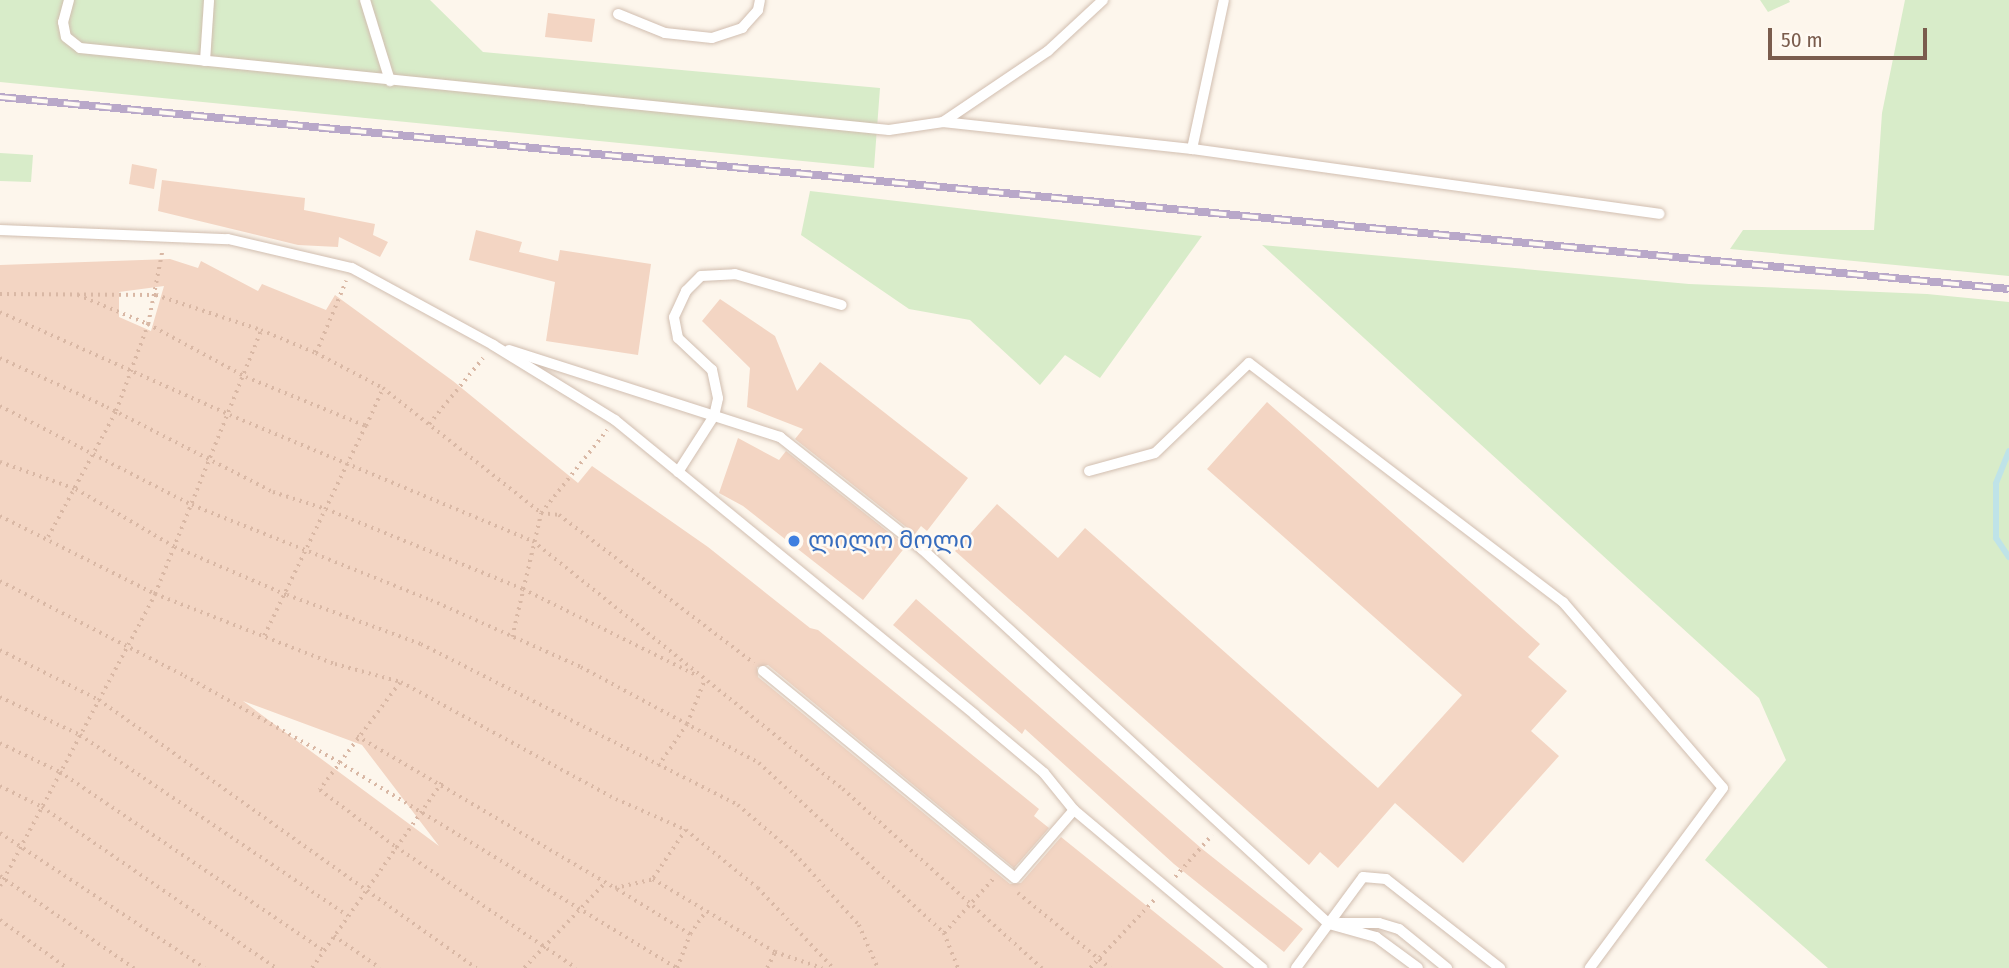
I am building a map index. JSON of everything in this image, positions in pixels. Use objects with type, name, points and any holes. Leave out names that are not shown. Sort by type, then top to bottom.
[{"type":"lane","points":[[69,0],[63,22],[66,37],[80,48],[821,126],[889,130],[943,122],[1192,149],[1659,214]]},
{"type":"lane","points":[[205,61],[209,0]]},
{"type":"lane","points":[[365,0],[390,81]]},
{"type":"lane","points":[[618,14],[665,33],[712,38],[741,28],[758,10],[760,0]]},
{"type":"lane","points":[[943,122],[1048,51],[1103,0]]},
{"type":"lane","points":[[1192,149],[1224,0]]},
{"type":"lane","points":[[0,230],[228,239],[352,268],[493,345],[615,420],[1044,773],[1074,810],[1262,968]]},
{"type":"lane","points":[[677,472],[714,416],[718,388],[712,370],[678,338],[674,317],[686,291],[701,276],[735,274],[842,305]]},
{"type":"lane","points":[[493,345],[780,437],[922,549],[1329,924],[1377,937],[1418,968]]},
{"type":"lane","points":[[1089,471],[1155,453],[1249,363],[1563,602],[1723,788],[1591,968]]},
{"type":"lane","points":[[763,671],[1003,864],[1016,878],[1074,810]]},
{"type":"lane","points":[[1296,968],[1363,877],[1386,879],[1500,968]]},
{"type":"lane","points":[[1329,924],[1379,923],[1399,929],[1447,968]]},
{"type":"path","points":[[48,537],[116,411],[148,324],[156,295],[165,236]]},
{"type":"path","points":[[316,353],[352,268]]},
{"type":"path","points":[[0,294],[156,295],[261,330],[316,353],[383,388],[541,513],[559,515],[707,624],[763,671]]},
{"type":"path","points":[[76,295],[148,324],[246,377],[366,426]]},
{"type":"path","points":[[0,313],[230,415],[533,541],[843,789],[974,904],[1042,968]]},
{"type":"path","points":[[0,886],[2,877],[155,594],[246,377],[261,330]]},
{"type":"path","points":[[429,424],[493,345]]},
{"type":"path","points":[[0,358],[116,411],[273,492],[326,509],[523,589],[706,680]]},
{"type":"path","points":[[264,637],[287,595],[305,551],[383,388]]},
{"type":"path","points":[[0,405],[192,505],[512,637],[687,724],[759,764],[944,933],[958,968]]},
{"type":"path","points":[[512,637],[541,513],[615,420]]},
{"type":"path","points":[[0,462],[76,489],[175,547],[287,595],[421,644],[738,805],[796,854],[859,925],[878,968]]},
{"type":"path","points":[[0,516],[48,537],[155,594],[335,664],[401,682],[592,786],[686,831],[758,888],[833,968]]},
{"type":"path","points":[[0,581],[127,644],[338,762],[677,968],[690,934],[706,911]]},
{"type":"path","points":[[0,650],[99,700],[476,968]]},
{"type":"path","points":[[658,766],[687,724],[706,680]]},
{"type":"path","points":[[401,682],[357,736],[320,790],[396,848],[576,968]]},
{"type":"path","points":[[0,697],[80,735],[348,916]]},
{"type":"path","points":[[357,736],[442,782],[690,934]]},
{"type":"path","points":[[0,743],[60,772],[324,951]]},
{"type":"path","points":[[312,968],[442,782]]},
{"type":"path","points":[[0,786],[42,807],[276,968]]},
{"type":"path","points":[[615,888],[653,879],[686,831]]},
{"type":"path","points":[[0,833],[22,844],[205,968]]},
{"type":"path","points":[[944,933],[974,904],[1003,864]]},
{"type":"path","points":[[2,877],[134,968]]},
{"type":"path","points":[[1016,878],[1015,890],[1110,968]]},
{"type":"path","points":[[653,879],[775,952],[822,968]]},
{"type":"path","points":[[524,968],[542,946],[605,883]]},
{"type":"path","points":[[0,920],[67,968]]},
{"type":"path","points":[[334,936],[380,968]]},
{"type":"path","points":[[768,968],[775,952]]},
{"type":"green space","points":[[0,0],[430,0],[483,52],[880,88],[874,168],[0,82]]},
{"type":"green space","points":[[1760,0],[1789,0],[1790,2],[1768,12]]},
{"type":"green space","points":[[1905,0],[2009,0],[2009,276],[1730,249],[1743,230],[1874,230],[1882,113]]},
{"type":"green space","points":[[0,153],[33,155],[31,182],[0,181]]},
{"type":"green space","points":[[810,191],[1202,236],[1100,378],[1065,355],[1040,385],[970,320],[909,309],[801,235]]},
{"type":"green space","points":[[1262,245],[1689,284],[1927,294],[2009,302],[2009,968],[1828,968],[1705,860],[1786,760],[1759,698]]},
{"type":"building","points":[[548,13],[595,19],[592,42],[545,37]]},
{"type":"building","points":[[132,164],[157,169],[154,189],[129,184]]},
{"type":"building","points":[[162,180],[305,198],[304,210],[375,224],[373,235],[388,242],[380,257],[339,237],[338,247],[298,245],[158,211]]},
{"type":"building","points":[[476,230],[522,242],[519,252],[558,261],[560,250],[651,264],[638,355],[546,341],[555,282],[469,260]]},
{"type":"building","points":[[170,259],[198,268],[201,261],[258,291],[262,284],[326,310],[335,295],[453,381],[578,483],[592,466],[708,547],[810,628],[818,630],[1039,809],[1034,816],[1049,828],[1014,868],[768,665],[757,667],[758,677],[1010,884],[1021,883],[1061,837],[1224,968],[0,968],[0,265]],"holes":[[[164,286],[151,331],[119,317],[119,292]],[[243,701],[362,745],[439,846]]]},
{"type":"building","points":[[720,299],[775,336],[797,391],[820,362],[968,478],[927,531],[921,526],[915,534],[795,439],[803,429],[747,407],[750,368],[702,321]]},
{"type":"building","points":[[1267,402],[1540,644],[1528,657],[1567,691],[1531,731],[1559,756],[1463,863],[1395,803],[1338,868],[1320,852],[1309,865],[955,551],[997,504],[1058,558],[1085,528],[1378,788],[1462,695],[1207,469]]},
{"type":"building","points":[[738,438],[779,460],[786,451],[906,546],[863,600],[743,506],[719,493]]},
{"type":"building","points":[[916,599],[1201,848],[1303,929],[1284,952],[1174,864],[1025,729],[1022,734],[893,625]]},
{"type":"waterway","points":[[2009,451],[1996,484],[1996,538],[2009,557]]},
{"type":"railway","points":[[0,97],[2009,289]]},
{"type":"place","name":"ლილო მოლი","points":[[794,541]]}]
